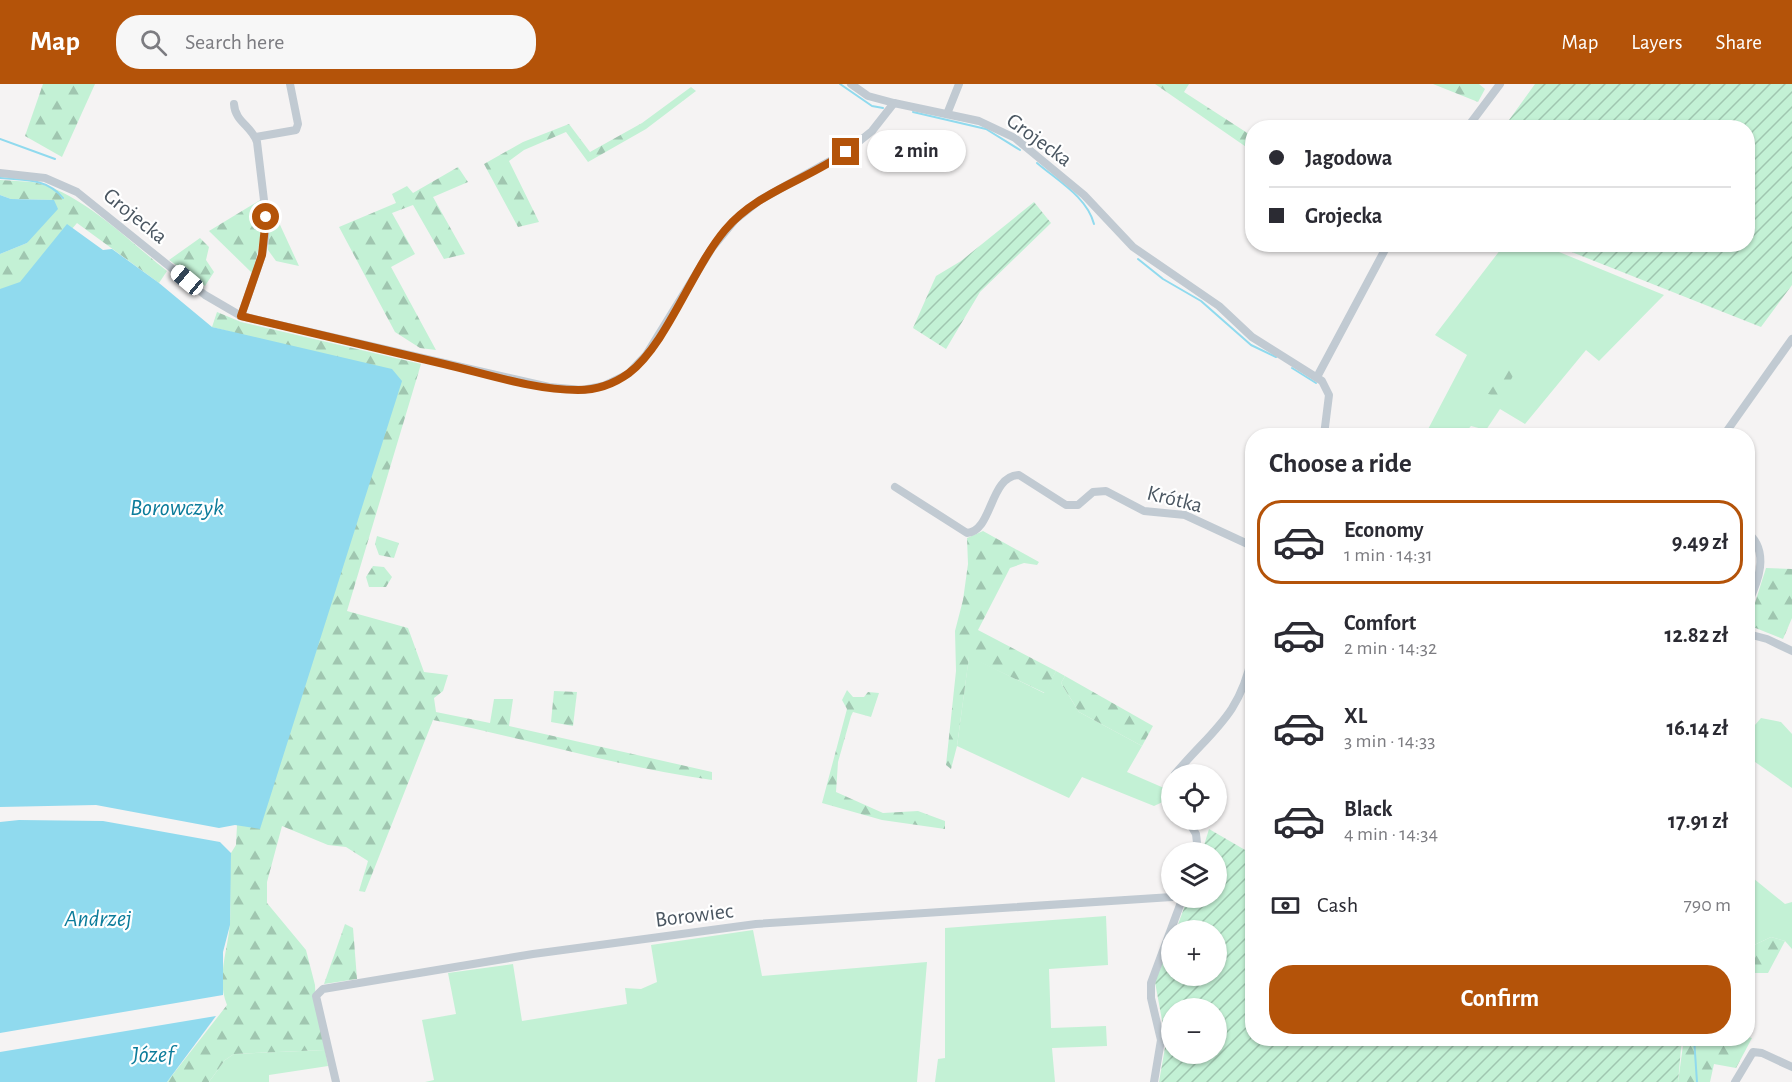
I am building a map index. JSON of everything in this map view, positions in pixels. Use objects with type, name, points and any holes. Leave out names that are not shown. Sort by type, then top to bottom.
[{"type":"street","points":[[256,137],[290,133],[297,128],[290,84]]},
{"type":"street","points":[[851,84],[868,96],[894,102]]},
{"type":"street","points":[[947,114],[959,84]]},
{"type":"street","points":[[1473,120],[1500,84]]},
{"type":"street","name":"Grojecka","points":[[0,173],[45,178],[77,192],[205,295],[241,316],[549,387],[582,390],[603,386],[630,372],[646,355],[712,248],[731,223],[760,200],[846,152],[872,131],[894,102],[987,123],[1015,138],[1084,195],[1133,247],[1219,306],[1252,337],[1317,377]]},
{"type":"street","points":[[234,104],[238,118],[256,137],[266,217],[262,255],[241,316]]},
{"type":"street","points":[[1325,428],[1329,395],[1325,384],[1317,377],[1384,252]]},
{"type":"street","points":[[1729,428],[1792,339]]},
{"type":"street","name":"Krótka","points":[[895,486],[967,533],[978,529],[1004,481],[1011,476],[1019,475],[1066,505],[1078,505],[1093,492],[1106,491],[1144,511],[1185,515],[1245,543]]},
{"type":"street","points":[[1755,542],[1759,551],[1760,569],[1755,588]]},
{"type":"street","points":[[1755,636],[1792,651]]},
{"type":"street","points":[[1184,764],[1238,702],[1245,686]]},
{"type":"street","name":"Borowiec","points":[[336,1082],[316,996],[323,989],[533,954],[746,925],[1161,898]]},
{"type":"street","points":[[1154,1082],[1161,1040],[1151,998],[1151,983],[1179,908]]},
{"type":"street","points":[[1735,1082],[1753,1052],[1762,1053],[1792,1067]]},
{"type":"green space","points":[[43,84],[95,84],[62,157],[25,136]]},
{"type":"green space","points":[[1155,84],[1189,84],[1184,92],[1245,131],[1245,146]]},
{"type":"green space","points":[[1433,84],[1479,84],[1485,89],[1478,102]]},
{"type":"green space","points":[[1535,84],[1792,84],[1792,285],[1761,327],[1572,252],[1755,252],[1755,120],[1509,120]]},
{"type":"green space","points":[[691,87],[696,91],[646,129],[588,162],[566,132],[524,150],[509,161],[539,222],[518,227],[484,164],[523,142],[569,124],[590,152],[642,123]]},
{"type":"green space","points":[[458,167],[468,182],[433,197],[465,254],[444,259],[413,205],[392,213],[415,254],[391,267],[436,350],[420,348],[395,332],[339,227],[396,203],[392,194],[407,186],[413,193]]},
{"type":"green space","points":[[0,180],[32,182],[68,195],[103,219],[167,271],[159,283],[77,223],[24,285],[0,290],[0,254],[27,243],[54,200],[11,199],[0,195]]},
{"type":"green space","points":[[260,200],[260,237],[252,273],[209,231]]},
{"type":"green space","points":[[1034,202],[1051,223],[980,292],[946,349],[913,328],[936,276],[961,261]]},
{"type":"green space","points":[[270,214],[275,214],[299,266],[276,261],[268,250]]},
{"type":"green space","points":[[200,238],[209,247],[206,260],[214,272],[205,286],[169,260]]},
{"type":"green space","points":[[1499,252],[1559,252],[1664,295],[1599,361],[1586,350],[1525,424],[1500,409],[1487,428],[1471,426],[1469,428],[1429,428],[1467,355],[1435,335]]},
{"type":"green space","points":[[217,312],[241,322],[421,364],[347,611],[408,628],[424,672],[448,675],[443,691],[434,698],[436,712],[490,723],[494,699],[513,699],[509,726],[712,772],[712,780],[642,768],[433,720],[365,892],[359,891],[368,861],[346,847],[328,845],[282,826],[267,882],[267,903],[306,950],[315,985],[316,1006],[325,1050],[234,1054],[225,1060],[209,1082],[167,1082],[227,1005],[223,974],[230,923],[231,853],[236,845],[262,340],[212,327]]},
{"type":"green space","points":[[1512,358],[1520,363],[1501,398],[1488,394]]},
{"type":"green space","points":[[983,531],[1039,562],[1037,565],[1024,563],[1010,568],[978,630],[1056,671],[1045,693],[969,657],[957,746],[951,769],[946,765],[956,671],[955,631],[963,600],[968,564],[967,538]]},
{"type":"green space","points":[[377,536],[399,543],[394,558],[379,555],[375,544]]},
{"type":"green space","points":[[373,566],[384,567],[392,577],[386,587],[369,587],[366,577]]},
{"type":"green space","points":[[1766,568],[1792,569],[1792,618],[1783,639],[1755,628],[1755,603]]},
{"type":"green space","points":[[969,656],[1044,693],[1056,671],[1065,676],[1061,683],[1079,712],[1142,746],[1127,772],[1161,787],[1161,803],[1154,806],[1082,777],[1069,798],[957,746]]},
{"type":"green space","points":[[1065,676],[1153,726],[1142,746],[1079,712],[1061,683]]},
{"type":"green space","points":[[847,690],[853,697],[864,697],[868,692],[879,693],[871,717],[853,712],[851,716],[838,762],[836,792],[883,813],[918,811],[945,821],[945,829],[882,820],[822,803],[847,709],[842,700]]},
{"type":"green space","points":[[554,691],[577,692],[573,726],[551,722]]},
{"type":"green space","points":[[1761,718],[1781,722],[1792,734],[1792,788],[1755,762],[1755,725]]},
{"type":"green space","points":[[1209,830],[1245,850],[1245,1046],[1681,1046],[1678,1082],[1159,1082],[1162,1064],[1227,1064],[1227,998],[1161,998],[1161,1015],[1155,982],[1161,967],[1161,986],[1227,986],[1227,920],[1180,920],[1184,908],[1227,908],[1227,842],[1205,842]]},
{"type":"green space","points":[[1755,880],[1785,904],[1792,902],[1792,949],[1785,941],[1771,937],[1755,945]]},
{"type":"green space","points":[[1106,916],[1108,965],[1049,969],[1051,1028],[1106,1026],[1107,1046],[1052,1048],[1055,1082],[935,1082],[938,1059],[945,1058],[945,928]]},
{"type":"green space","points":[[345,924],[353,928],[357,979],[324,984]]},
{"type":"green space","points":[[753,930],[762,976],[927,962],[917,1082],[425,1082],[434,1080],[422,1020],[456,1014],[448,973],[513,964],[522,1021],[627,1004],[625,988],[641,989],[657,982],[651,945]]},
{"type":"green space","points":[[1771,937],[1785,941],[1768,973],[1755,973],[1755,945]]},
{"type":"green space","points":[[1683,1046],[1748,1046],[1736,1068],[1714,1064],[1710,1082],[1678,1082]]},
{"type":"green space","points":[[325,1050],[328,1066],[269,1075],[269,1082],[209,1082],[225,1060],[234,1054]]},
{"type":"water","points":[[0,195],[11,199],[54,200],[58,209],[27,243],[0,254]]},
{"type":"water","name":"Borowczyk","points":[[67,224],[103,250],[112,249],[159,283],[212,327],[392,369],[402,381],[260,829],[235,825],[219,828],[96,805],[0,807],[0,289],[20,282]]},
{"type":"water","name":"Andrzej","points":[[19,820],[103,821],[220,842],[231,853],[230,925],[223,952],[223,995],[0,1033],[0,822]]},
{"type":"water","name":"Józef","points":[[216,1016],[167,1082],[0,1082],[0,1052]]},
{"type":"waterway","points":[[840,84],[872,106],[883,108]]},
{"type":"waterway","points":[[913,112],[986,129],[1020,150]]},
{"type":"waterway","points":[[0,139],[55,159]]},
{"type":"waterway","points":[[1037,163],[1078,198],[1090,214],[1094,224]]},
{"type":"waterway","points":[[0,178],[42,183],[57,191],[63,198]]},
{"type":"waterway","points":[[1138,259],[1163,279],[1201,301],[1251,345],[1276,357]]},
{"type":"waterway","points":[[1292,368],[1316,383]]},
{"type":"waterway","points":[[1695,1046],[1697,1082]]},
{"type":"route","points":[[266,217],[262,255],[241,316],[491,375],[549,387],[582,390],[618,380],[640,363],[654,345],[723,232],[746,210],[846,152]]}]
